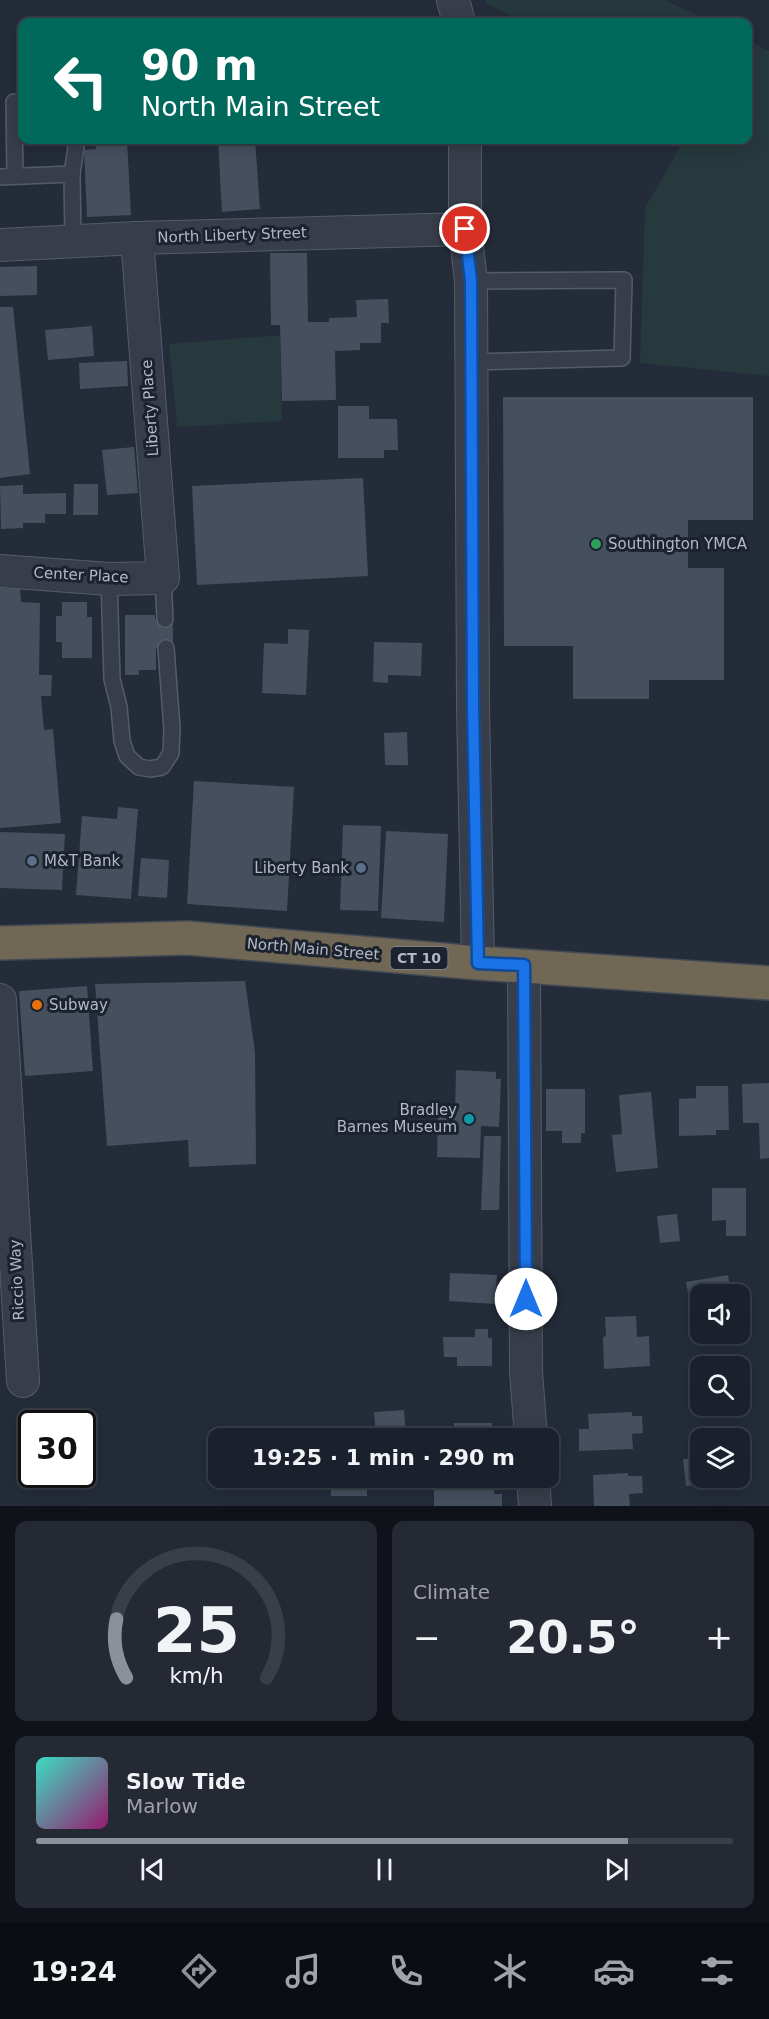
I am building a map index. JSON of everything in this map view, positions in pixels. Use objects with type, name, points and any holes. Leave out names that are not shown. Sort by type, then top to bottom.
[{"type":"highway","name":"North Main Street","points":[[0,943],[187,938],[478,963],[769,983]]},
{"type":"street","points":[[453,0],[458,18]]},
{"type":"street","points":[[465,144],[465,229],[471,281],[470,362],[478,963]]},
{"type":"street","name":"North Liberty Street","points":[[0,245],[137,238],[465,229]]},
{"type":"street","name":"Liberty Place","points":[[137,238],[163,578]]},
{"type":"street","name":"Center Place","points":[[0,570],[109,579],[163,578]]},
{"type":"street","points":[[524,965],[526,1371],[530,1428]]},
{"type":"street","name":"Riccio Way","points":[[0,1000],[23,1381]]},
{"type":"street","points":[[534,1488],[535,1506]]},
{"type":"lane","points":[[14,102],[8,176],[72,174]]},
{"type":"lane","points":[[73,241],[72,174],[77,144]]},
{"type":"lane","points":[[470,362],[622,358],[624,280],[471,281]]},
{"type":"lane","points":[[163,578],[165,619]]},
{"type":"lane","points":[[109,579],[112,679],[119,707],[122,741],[127,756],[139,767],[150,769],[162,767],[171,753],[172,729],[166,648]]},
{"type":"shaded area","points":[[486,0],[665,0],[703,18],[516,18],[486,3]]},
{"type":"shaded area","points":[[752,42],[769,51],[769,376],[640,363],[645,208],[682,144],[752,144]]},
{"type":"shaded area","points":[[280,336],[282,421],[177,427],[169,344]]},
{"type":"building","points":[[95,144],[127,144],[131,215],[87,217],[84,150],[96,149]]},
{"type":"building","points":[[218,144],[255,144],[260,209],[222,212]]},
{"type":"building","points":[[270,253],[307,253],[308,322],[329,322],[329,318],[357,317],[356,300],[388,299],[389,323],[381,323],[381,343],[360,343],[360,350],[335,351],[336,400],[282,401],[280,325],[271,325]]},
{"type":"building","points":[[37,266],[37,295],[0,296],[0,267]]},
{"type":"building","points":[[0,307],[13,307],[30,474],[0,478]]},
{"type":"building","points":[[92,326],[94,356],[48,360],[45,330]]},
{"type":"building","points":[[127,361],[128,386],[80,389],[79,363]]},
{"type":"building","name":"Southington YMCA","points":[[503,397],[753,397],[753,520],[688,520],[688,568],[724,568],[724,680],[649,680],[649,699],[573,699],[573,646],[504,646]]},
{"type":"building","points":[[338,406],[369,406],[369,419],[397,419],[398,450],[384,450],[384,458],[338,458]]},
{"type":"building","points":[[134,447],[138,493],[107,495],[102,450]]},
{"type":"building","points":[[363,478],[368,576],[197,585],[192,486]]},
{"type":"building","points":[[74,484],[98,484],[98,515],[73,515]]},
{"type":"building","points":[[23,485],[23,494],[66,493],[66,514],[45,514],[45,523],[23,523],[23,528],[1,529],[0,486]]},
{"type":"building","points":[[0,588],[20,589],[21,602],[40,603],[39,675],[52,675],[51,696],[41,696],[44,730],[53,729],[61,823],[0,828]]},
{"type":"building","points":[[62,602],[87,602],[87,617],[92,617],[92,658],[62,658],[62,642],[56,642],[56,616],[62,616]]},
{"type":"building","points":[[125,615],[155,615],[155,619],[173,619],[173,648],[156,648],[156,670],[139,670],[139,675],[125,675]]},
{"type":"building","points":[[288,629],[309,630],[306,695],[262,693],[264,643],[288,644]]},
{"type":"building","points":[[374,642],[422,643],[421,676],[388,675],[388,683],[373,682]]},
{"type":"building","points":[[407,732],[408,765],[385,765],[384,733]]},
{"type":"building","points":[[194,781],[294,787],[287,911],[187,904]]},
{"type":"building","points":[[118,807],[138,809],[131,899],[76,895],[82,816],[117,819]]},
{"type":"building","name":"Liberty Bank","points":[[343,825],[381,826],[378,911],[340,910]]},
{"type":"building","points":[[386,831],[448,834],[444,922],[381,918]]},
{"type":"building","name":"M&T Bank","points":[[0,832],[65,834],[62,890],[0,888]]},
{"type":"building","points":[[141,858],[169,860],[167,898],[138,896]]},
{"type":"building","points":[[245,981],[255,1052],[256,1164],[189,1167],[188,1140],[107,1146],[95,984]]},
{"type":"building","points":[[87,986],[93,1071],[25,1076],[19,991]]},
{"type":"building","name":"Bradley Barnes Museum","points":[[456,1070],[496,1072],[496,1079],[501,1079],[499,1127],[481,1126],[480,1158],[437,1157],[438,1112],[455,1112]]},
{"type":"building","points":[[769,1083],[769,1158],[760,1159],[759,1123],[743,1123],[742,1084]]},
{"type":"building","points":[[696,1086],[728,1086],[729,1130],[716,1130],[716,1135],[679,1136],[679,1099],[696,1098]]},
{"type":"building","points":[[546,1089],[585,1089],[585,1133],[581,1133],[581,1143],[562,1143],[562,1131],[546,1131]]},
{"type":"building","points":[[651,1092],[658,1168],[616,1172],[612,1135],[622,1134],[619,1095]]},
{"type":"building","points":[[484,1136],[501,1136],[499,1210],[481,1210]]},
{"type":"building","points":[[712,1188],[746,1188],[746,1236],[726,1236],[726,1220],[712,1221]]},
{"type":"building","points":[[677,1214],[680,1241],[660,1243],[657,1216]]},
{"type":"building","points":[[450,1273],[497,1275],[495,1304],[449,1301]]},
{"type":"building","points":[[728,1275],[729,1284],[690,1284],[690,1303],[686,1282]]},
{"type":"building","points":[[636,1316],[637,1337],[649,1336],[650,1366],[604,1369],[605,1317]]},
{"type":"building","points":[[475,1329],[488,1329],[488,1338],[492,1338],[492,1366],[457,1366],[457,1357],[444,1357],[443,1337],[475,1337]]},
{"type":"building","points":[[404,1410],[405,1428],[375,1428],[374,1412]]},
{"type":"building","points":[[632,1412],[632,1416],[642,1416],[643,1433],[632,1434],[633,1449],[579,1451],[579,1429],[589,1429],[588,1414]]},
{"type":"building","points":[[454,1423],[492,1423],[492,1428],[454,1428]]},
{"type":"building","points":[[683,1459],[690,1459],[690,1486],[686,1486]]},
{"type":"building","points":[[628,1473],[628,1476],[642,1476],[643,1493],[629,1494],[630,1506],[594,1506],[593,1475]]},
{"type":"building","points":[[331,1488],[367,1488],[367,1496],[331,1496]]},
{"type":"building","points":[[434,1488],[494,1488],[494,1494],[502,1494],[502,1506],[434,1506]]},
{"type":"place","name":"Southington YMCA","points":[[596,544]]},
{"type":"place","name":"M&T Bank","points":[[32,861]]},
{"type":"place","name":"Liberty Bank","points":[[361,868]]},
{"type":"place","name":"Subway","points":[[37,1005]]},
{"type":"place","name":"Bradley Barnes Museum","points":[[469,1119]]},
{"type":"route","points":[[465,229],[471,281],[473,706],[478,963],[524,965],[526,1299]]}]
